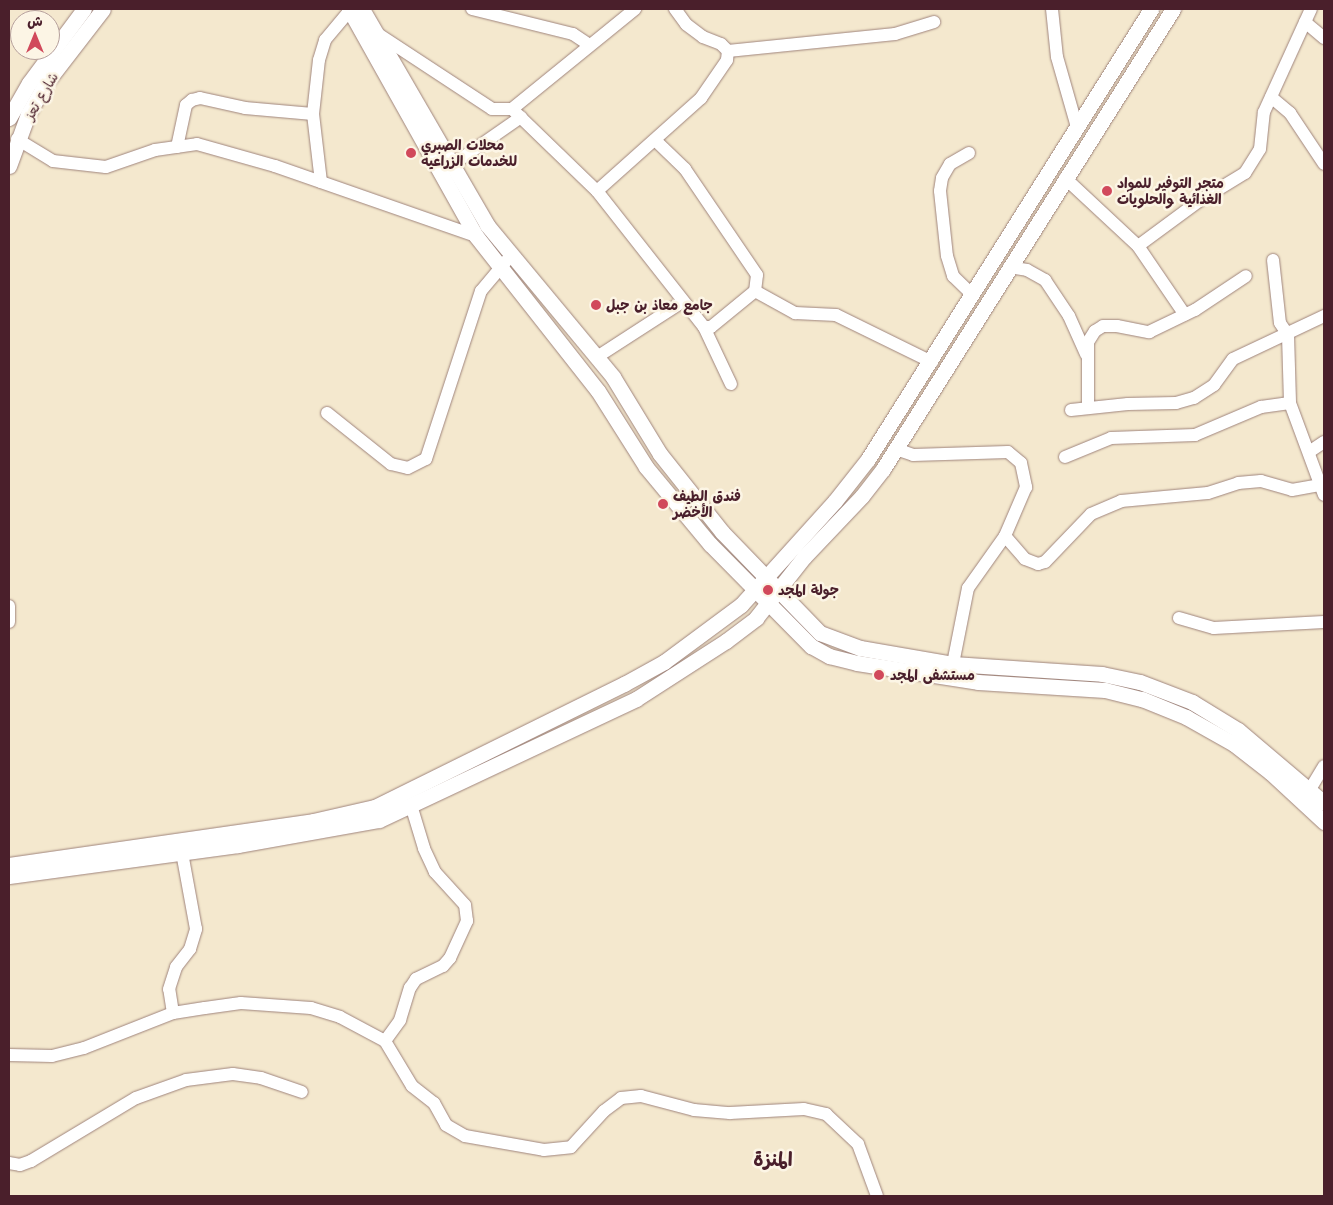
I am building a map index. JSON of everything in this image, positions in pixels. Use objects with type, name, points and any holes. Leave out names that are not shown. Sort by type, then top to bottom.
[{"type":"main road","name":"شارع تعز","points":[[9,118],[29,83],[84,9]]},
{"type":"main road","name":"شارع تعز","points":[[9,166],[18,139],[46,83],[103,9]]},
{"type":"main road","points":[[354,9],[375,32],[487,224],[613,377],[660,454],[722,532],[777,591],[820,633],[838,642],[953,664],[1102,674],[1140,682],[1192,702],[1238,730],[1324,803]]},
{"type":"main road","points":[[354,9],[476,236],[598,391],[646,467],[710,544],[767,605],[811,646],[829,656],[857,663],[978,682],[1105,690],[1142,699],[1186,717],[1234,744],[1270,772],[1324,822]]},
{"type":"main road","points":[[9,876],[182,853],[338,829],[380,820],[520,745],[664,662],[755,591],[868,459],[932,362],[1151,9]]},
{"type":"main road","points":[[9,864],[312,822],[375,807],[636,698],[726,641],[767,605],[883,469],[1173,9]]},
{"type":"main road","points":[[1087,112],[1102,121]]},
{"type":"main road","points":[[868,459],[883,469]]},
{"type":"street","points":[[321,182],[312,114],[325,40],[354,9]]},
{"type":"street","points":[[472,9],[573,34],[588,44]]},
{"type":"street","points":[[452,164],[516,113],[588,44],[635,9]]},
{"type":"street","points":[[675,9],[686,24],[703,37],[721,44],[728,51]]},
{"type":"street","points":[[1052,9],[1057,57],[1078,127]]},
{"type":"street","points":[[1138,246],[1199,201],[1245,173],[1260,149],[1264,112],[1311,9]]},
{"type":"street","points":[[728,51],[895,34],[934,22]]},
{"type":"street","points":[[1305,22],[1324,38]]},
{"type":"street","points":[[375,32],[492,108],[516,113],[597,191],[682,302],[704,327],[731,384]]},
{"type":"street","points":[[597,191],[701,98],[727,60],[728,51]]},
{"type":"street","points":[[177,147],[186,104],[200,98],[245,108],[312,114]]},
{"type":"street","points":[[1271,98],[1290,113],[1324,164]]},
{"type":"street","points":[[18,139],[53,161],[106,167],[155,150],[197,144],[321,182],[476,236]]},
{"type":"street","points":[[655,140],[685,169],[757,275],[755,291],[711,326],[704,327]]},
{"type":"street","points":[[969,153],[950,164],[942,178],[940,191],[947,256],[953,276],[973,296]]},
{"type":"street","points":[[1065,178],[1138,246],[1186,315]]},
{"type":"street","points":[[327,414],[391,464],[408,468],[426,458],[481,291],[500,266],[513,256]]},
{"type":"street","points":[[1005,536],[1025,559],[1038,564],[1046,562],[1091,514],[1121,501],[1208,493],[1245,482],[1261,481],[1292,490],[1323,490],[1290,403],[1288,335],[1280,323],[1273,260]]},
{"type":"street","points":[[1010,267],[1027,270],[1044,280],[1069,316],[1089,360]]},
{"type":"street","points":[[1088,408],[1088,342],[1103,326],[1149,332],[1186,315],[1246,276]]},
{"type":"street","points":[[755,291],[795,313],[836,315],[932,362]]},
{"type":"street","points":[[597,357],[682,302]]},
{"type":"street","points":[[1072,410],[1176,403],[1194,398],[1214,385],[1233,359],[1288,335],[1324,316]]},
{"type":"street","points":[[1065,457],[1111,438],[1195,435],[1261,407],[1290,403]]},
{"type":"street","points":[[1309,452],[1324,442]]},
{"type":"street","points":[[896,449],[914,455],[1008,452],[1022,463],[1026,487],[1005,536],[968,588],[953,664]]},
{"type":"street","points":[[9,606],[9,622]]},
{"type":"street","points":[[1179,618],[1214,628],[1324,622]]},
{"type":"street","points":[[1309,791],[1324,766]]},
{"type":"street","points":[[385,1041],[400,1020],[410,988],[416,979],[443,966],[450,958],[467,922],[465,905],[435,872],[424,848],[411,805]]},
{"type":"street","points":[[173,1013],[169,989],[176,967],[190,949],[196,929],[182,853]]},
{"type":"street","points":[[9,1055],[60,1054],[173,1013],[242,1004],[311,1008],[340,1017],[385,1041],[412,1086],[434,1103],[446,1125],[464,1136],[544,1150],[571,1147],[604,1111],[621,1098],[641,1096],[694,1110],[730,1113],[804,1109],[826,1114],[858,1144],[877,1196]]},
{"type":"street","points":[[9,1163],[20,1165],[31,1161],[136,1098],[186,1080],[233,1074],[261,1078],[302,1092]]},
{"type":"place","name":"محلات الصبري للخدمات الزراعيه","points":[[411,153]]},
{"type":"place","name":"متجر التوفير للمواد الغذائية والحلويات","points":[[1107,191]]},
{"type":"place","name":"جامع معاذ بن جبل","points":[[596,305]]},
{"type":"place","name":"فندق الطيف الأخضر","points":[[663,504]]},
{"type":"place","name":"جولة المجد","points":[[768,590]]},
{"type":"place","name":"مستشفى المجد","points":[[879,675]]},
{"type":"district","name":"المنزة","points":[[773,1160]]}]
